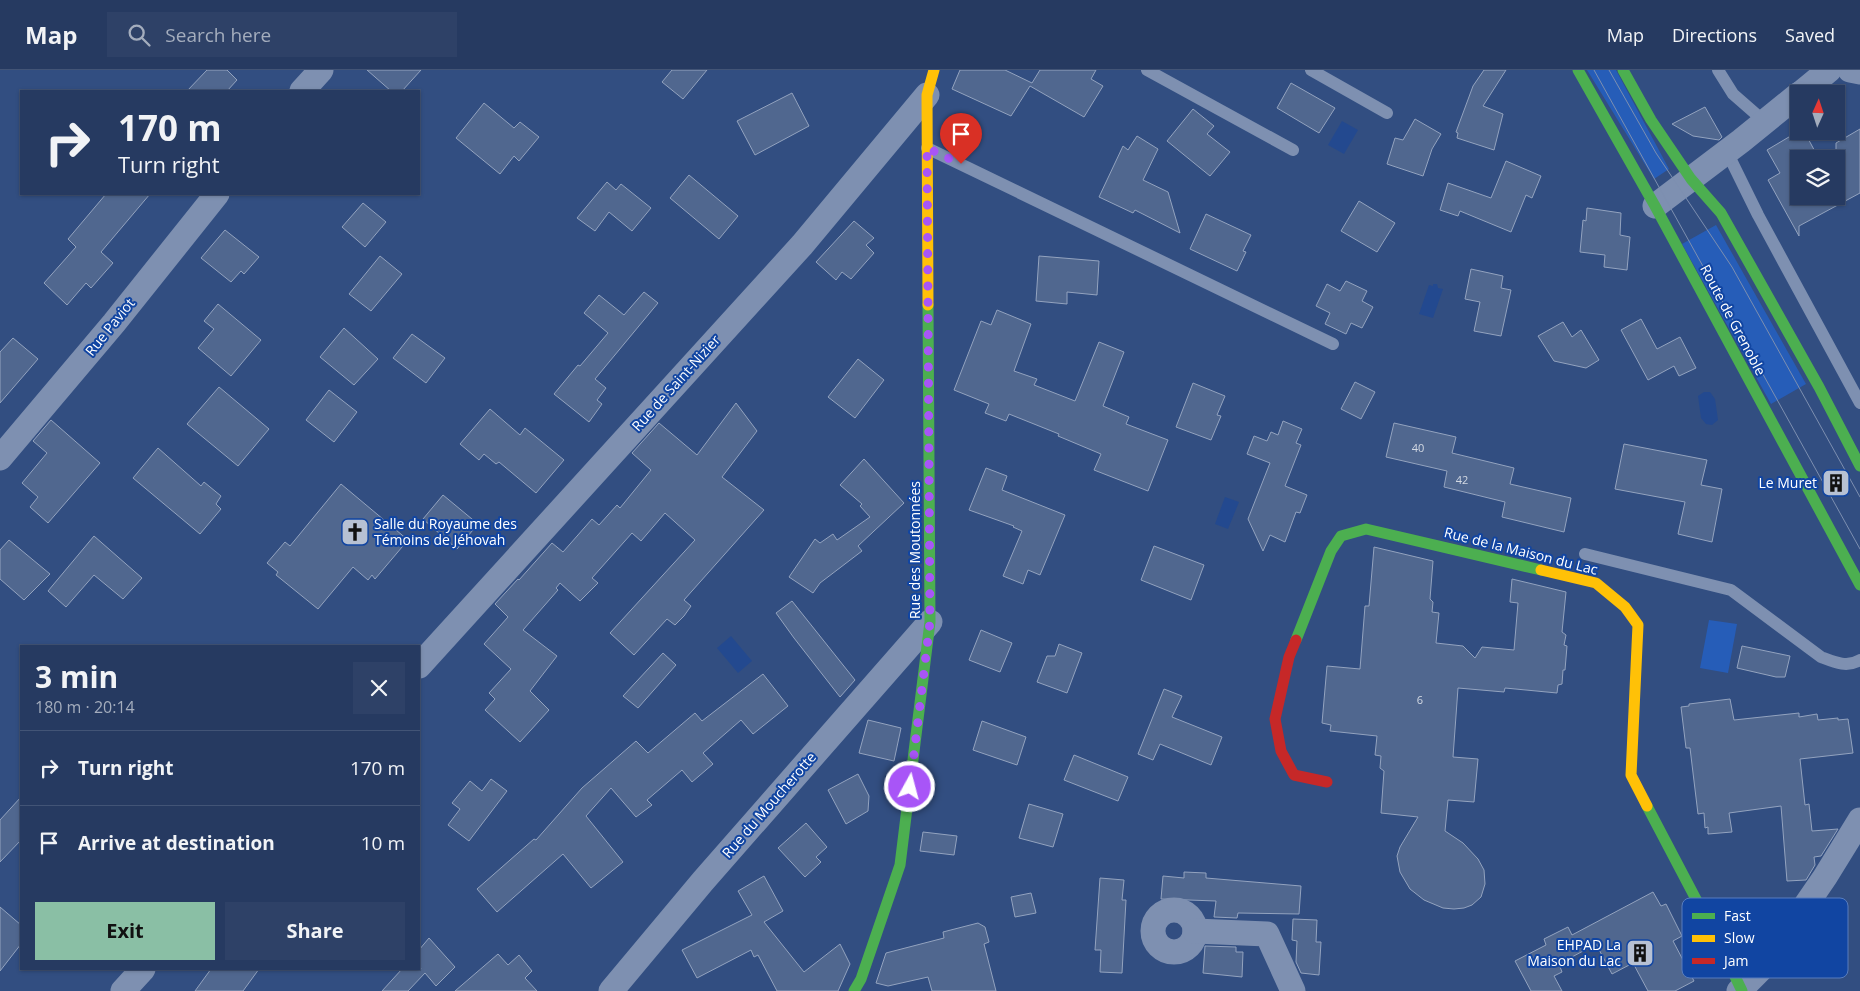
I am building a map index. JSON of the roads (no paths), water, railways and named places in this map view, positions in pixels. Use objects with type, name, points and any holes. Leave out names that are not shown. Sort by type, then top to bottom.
[{"type":"street","points":[[303,90],[321,70]]},
{"type":"street","name":"Rue des Moutonnées","points":[[854,991],[861,979],[900,865],[930,622],[927,95],[934,70]]},
{"type":"street","name":"Route de Grenoble","points":[[1578,70],[1655,206],[1860,585]]},
{"type":"street","points":[[1623,70],[1651,120],[1691,179],[1721,213],[1860,466]]},
{"type":"street","points":[[1810,85],[1829,70]]},
{"type":"street","points":[[1850,70],[1860,72]]},
{"type":"street","name":"Rue de Saint-Nizier","points":[[420,665],[802,245],[927,95]]},
{"type":"street","points":[[1655,206],[1790,101]]},
{"type":"street","name":"Rue Paviot","points":[[0,458],[114,323],[216,195]]},
{"type":"street","name":"Rue de la Maison du Lac","points":[[1328,782],[1294,775],[1282,751],[1275,718],[1289,657],[1331,551],[1341,536],[1366,529],[1596,583],[1626,607],[1638,625],[1631,775],[1695,898]]},
{"type":"street","name":"Rue du Moucherotte","points":[[611,991],[706,877],[930,622]]},
{"type":"street","points":[[1811,898],[1860,820]]},
{"type":"street","points":[[1195,931],[1267,934],[1293,991]]},
{"type":"street","points":[[123,991],[142,970]]},
{"type":"street","name":"Rue de la Maison du Lac","points":[[1734,978],[1740,991]]},
{"type":"street","points":[[1740,991],[1752,978]]},
{"type":"lane","points":[[1147,70],[1293,150]]},
{"type":"lane","points":[[1311,70],[1387,113]]},
{"type":"lane","points":[[1718,70],[1733,94],[1765,122]]},
{"type":"lane","points":[[927,148],[1333,344]]},
{"type":"lane","points":[[1727,152],[1758,215],[1860,403]]},
{"type":"lane","points":[[1585,554],[1731,590],[1821,657],[1838,664],[1856,663],[1860,660]]},
{"type":"tram line","points":[[1594,70],[1860,549]]},
{"type":"tram line","points":[[1609,70],[1656,153],[1732,267],[1860,497]]},
{"type":"place","name":"Le Muret","points":[[1836,483]]},
{"type":"place","name":"Salle du Royaume des Témoins de Jéhovah","points":[[355,532]]},
{"type":"place","name":"EHPAD La Maison du Lac","points":[[1640,953]]}]
